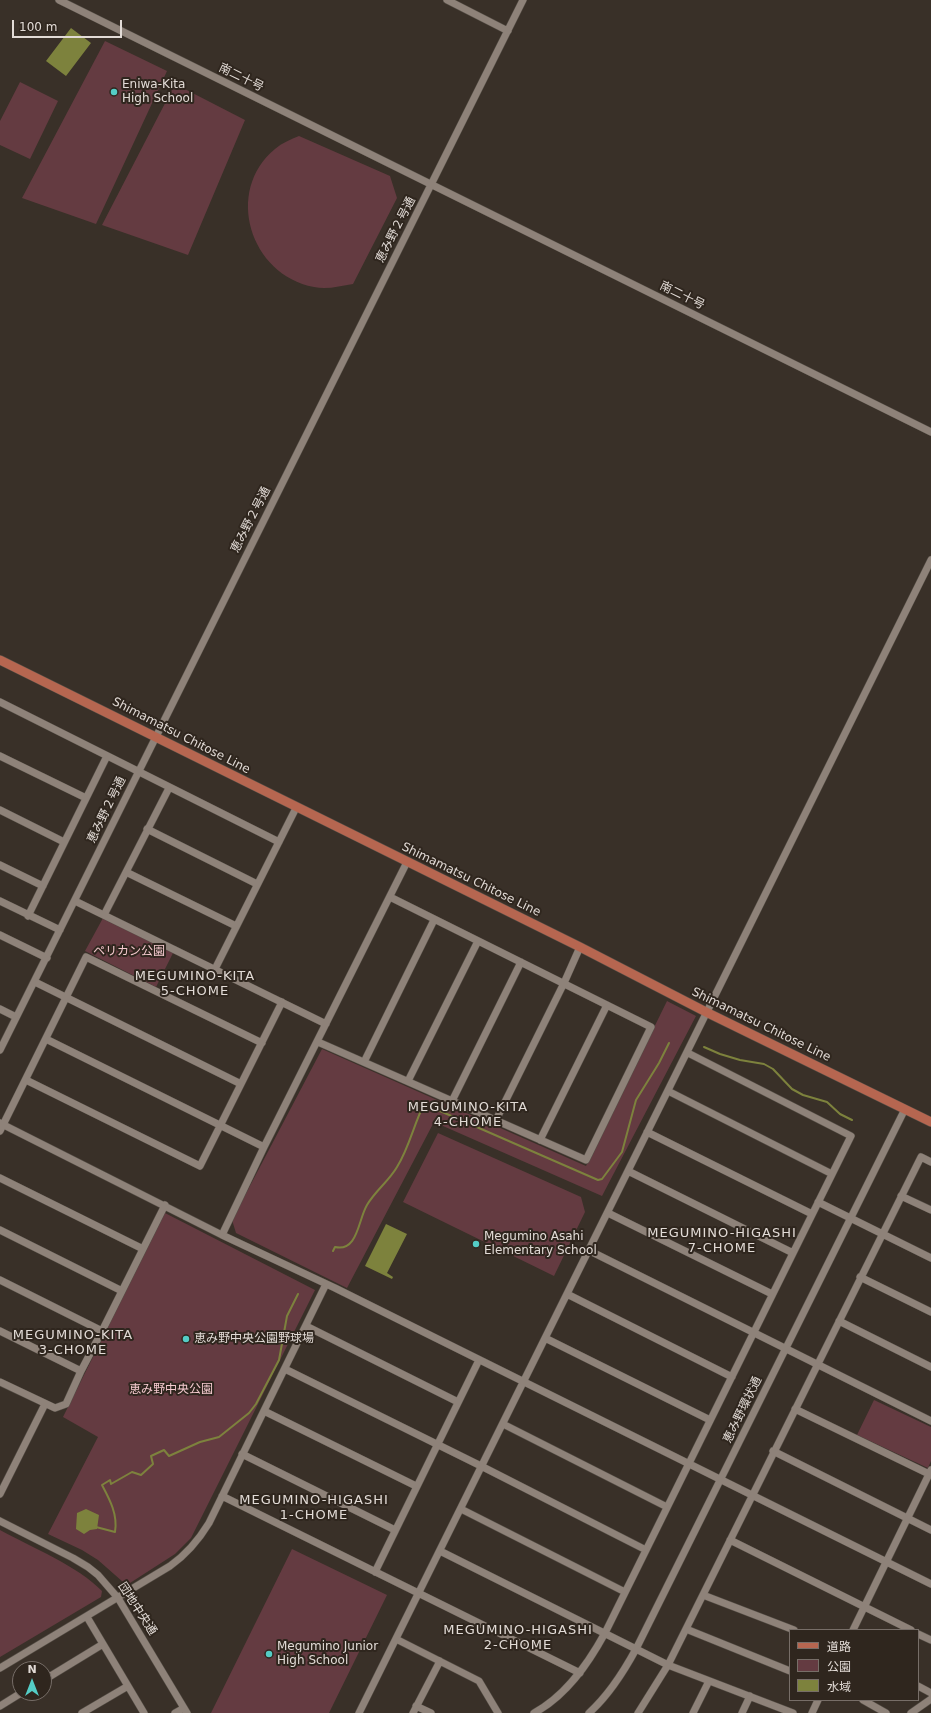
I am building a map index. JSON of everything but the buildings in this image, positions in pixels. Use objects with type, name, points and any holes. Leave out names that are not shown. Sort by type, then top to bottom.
[{"type":"main road","name":"Shimamatsu Chitose Line","points":[[0,660],[155,736],[296,808],[580,947],[708,1013],[931,1122]]},
{"type":"street","name":"南二十号","points":[[58,0],[931,432]]},
{"type":"street","points":[[447,0],[502,28]]},
{"type":"street","name":"恵み野２号通","points":[[0,1050],[431,184],[502,28],[522,0]]},
{"type":"street","points":[[359,1713],[568,1294],[588,1250],[688,1054],[931,560]]},
{"type":"street","points":[[0,702],[279,842]]},
{"type":"street","points":[[0,756],[86,798]]},
{"type":"street","points":[[28,916],[106,756]]},
{"type":"street","points":[[104,915],[169,788]]},
{"type":"street","points":[[215,969],[296,808]]},
{"type":"street","points":[[0,810],[64,842]]},
{"type":"street","points":[[147,830],[257,884]]},
{"type":"street","points":[[222,1235],[264,1147],[407,862]]},
{"type":"street","points":[[0,865],[43,886]]},
{"type":"street","points":[[126,872],[236,926]]},
{"type":"street","points":[[318,1042],[408,1080],[586,1160],[651,1026],[434,920],[390,896]]},
{"type":"street","points":[[0,901],[28,916],[60,930]]},
{"type":"street","points":[[75,901],[326,1024]]},
{"type":"street","points":[[364,1062],[434,920]]},
{"type":"street","points":[[0,935],[47,958]]},
{"type":"street","points":[[408,1080],[478,941]]},
{"type":"street","points":[[496,1120],[564,983],[580,947]]},
{"type":"street","points":[[262,1043],[86,957],[26,1080],[1,1126],[164,1205],[222,1235],[326,1284],[720,1481],[931,1584]]},
{"type":"street","points":[[452,1100],[521,962]]},
{"type":"street","points":[[35,982],[241,1084]]},
{"type":"street","points":[[26,1080],[200,1166],[282,1002]]},
{"type":"street","points":[[540,1140],[607,1005]]},
{"type":"street","points":[[0,1009],[16,1017]]},
{"type":"street","points":[[46,1039],[264,1147]]},
{"type":"street","points":[[534,1713],[554,1699],[580,1673],[593,1655],[851,1136],[688,1054]]},
{"type":"street","points":[[668,1091],[832,1174]]},
{"type":"street","name":"恵み野環状通","points":[[589,1713],[614,1685],[636,1649],[905,1109]]},
{"type":"street","points":[[647,1132],[812,1214]]},
{"type":"street","points":[[638,1713],[668,1665],[773,1451],[921,1158],[931,1162]]},
{"type":"street","points":[[628,1171],[793,1253]]},
{"type":"street","points":[[0,1178],[143,1249]]},
{"type":"street","points":[[901,1196],[931,1210]]},
{"type":"street","points":[[818,1202],[931,1258]]},
{"type":"street","points":[[0,1382],[55,1408],[66,1404],[164,1205]]},
{"type":"street","points":[[608,1213],[772,1294]]},
{"type":"street","points":[[0,1230],[122,1291]]},
{"type":"street","points":[[588,1250],[931,1421]]},
{"type":"street","points":[[860,1277],[931,1312]]},
{"type":"street","points":[[0,1280],[102,1331]]},
{"type":"street","points":[[0,1668],[87,1617],[180,1559],[200,1538],[326,1284]]},
{"type":"street","points":[[568,1294],[732,1377]]},
{"type":"street","points":[[839,1322],[931,1367]]},
{"type":"street","points":[[306,1326],[458,1402]]},
{"type":"street","points":[[0,1331],[81,1371]]},
{"type":"street","points":[[545,1338],[710,1420]]},
{"type":"street","points":[[375,1572],[479,1360]]},
{"type":"street","points":[[285,1369],[646,1550]]},
{"type":"street","points":[[0,1494],[45,1404]]},
{"type":"street","points":[[795,1409],[930,1473],[853,1629]]},
{"type":"street","points":[[264,1411],[416,1486]]},
{"type":"street","points":[[503,1424],[667,1507]]},
{"type":"street","points":[[773,1451],[931,1530]]},
{"type":"street","points":[[242,1454],[395,1530]]},
{"type":"street","points":[[222,1496],[580,1673]]},
{"type":"street","points":[[461,1509],[625,1592]]},
{"type":"street","name":"団地中央通","points":[[0,1521],[88,1567],[98,1576],[118,1598],[186,1710]]},
{"type":"street","points":[[730,1540],[909,1629]]},
{"type":"street","points":[[440,1551],[668,1665],[793,1713]]},
{"type":"street","points":[[703,1595],[791,1629]]},
{"type":"street","points":[[87,1617],[144,1713]]},
{"type":"street","points":[[686,1629],[789,1670]]},
{"type":"street","points":[[919,1634],[931,1640]]},
{"type":"street","points":[[396,1639],[479,1681],[498,1713]]},
{"type":"street","points":[[52,1675],[104,1644]]},
{"type":"street","points":[[431,1713],[415,1710],[440,1661]]},
{"type":"street","points":[[693,1713],[709,1681]]},
{"type":"street","points":[[82,1713],[128,1686]]},
{"type":"street","points":[[919,1687],[931,1694]]},
{"type":"street","points":[[742,1713],[750,1696]]},
{"type":"street","points":[[0,1706],[12,1699]]},
{"type":"street","points":[[911,1713],[931,1699]]},
{"type":"street","points":[[812,1713],[818,1701]]},
{"type":"street","points":[[866,1701],[886,1713]]},
{"type":"street","points":[[175,1713],[186,1710]]},
{"type":"green space","points":[[105,41],[167,71],[96,224],[22,198]]},
{"type":"green space","points":[[20,82],[58,101],[30,159],[0,145],[0,121]]},
{"type":"green space","points":[[175,84],[245,120],[188,255],[102,225]]},
{"type":"green space","points":[[299,136],[390,176],[397,198],[353,284],[319,288],[292,279],[274,266],[260,249],[251,229],[248,208],[251,187],[259,166],[275,149],[287,141]]},
{"type":"green space","name":"ペリカン公園","points":[[103,918],[173,953],[156,987],[85,951]]},
{"type":"green space","points":[[667,1001],[696,1016],[602,1196],[434,1122],[347,1288],[236,1233],[232,1220],[322,1049],[586,1166]]},
{"type":"green space","points":[[438,1133],[581,1197],[585,1212],[554,1276],[403,1202]]},
{"type":"green space","name":"恵み野中央公園","points":[[165,1213],[315,1290],[191,1538],[175,1554],[130,1583],[123,1582],[98,1560],[82,1550],[48,1534],[98,1437],[63,1417]]},
{"type":"green space","points":[[874,1400],[931,1427],[931,1461],[928,1468],[857,1435]]},
{"type":"green space","points":[[0,1530],[67,1565],[80,1573],[102,1591],[101,1597],[0,1657]]},
{"type":"green space","points":[[292,1549],[387,1595],[329,1713],[211,1713]]},
{"type":"water","points":[[71,28],[91,43],[66,76],[46,61]]},
{"type":"water","points":[[386,1224],[407,1234],[387,1273],[393,1277],[392,1279],[365,1266]]},
{"type":"water","points":[[86,1509],[99,1515],[97,1529],[90,1530],[84,1534],[76,1529],[77,1513]]},
{"type":"waterway","points":[[333,1251],[335,1247],[343,1247],[348,1245],[353,1240],[367,1205],[394,1172],[401,1160],[424,1104],[598,1180],[602,1179],[622,1152],[636,1100],[659,1063],[669,1043]]},
{"type":"waterway","points":[[704,1047],[740,1060],[764,1064],[773,1069],[792,1089],[803,1095],[827,1102],[840,1114],[852,1120]]},
{"type":"waterway","points":[[96,1527],[115,1532],[116,1526],[110,1502],[102,1485],[110,1480],[111,1484],[132,1472],[141,1475],[153,1464],[151,1456],[164,1450],[169,1456],[200,1442],[219,1437],[249,1413],[256,1404],[279,1360],[287,1316],[298,1294]]},
{"type":"place","name":"Eniwa-Kita High School","points":[[114,92]]},
{"type":"place","name":"Megumino Asahi Elementary School","points":[[476,1244]]},
{"type":"place","name":"恵み野中央公園野球場","points":[[186,1339]]},
{"type":"place","name":"Megumino Junior High School","points":[[269,1654]]},
{"type":"district","name":"MEGUMINO-KITA 5-CHOME","points":[[195,984]]},
{"type":"district","name":"MEGUMINO-KITA 4-CHOME","points":[[468,1116]]},
{"type":"district","name":"MEGUMINO-HIGASHI 7-CHOME","points":[[722,1242]]},
{"type":"district","name":"MEGUMINO-KITA 3-CHOME","points":[[73,1344]]},
{"type":"district","name":"MEGUMINO-HIGASHI 1-CHOME","points":[[314,1508]]},
{"type":"district","name":"MEGUMINO-HIGASHI 2-CHOME","points":[[518,1638]]}]
